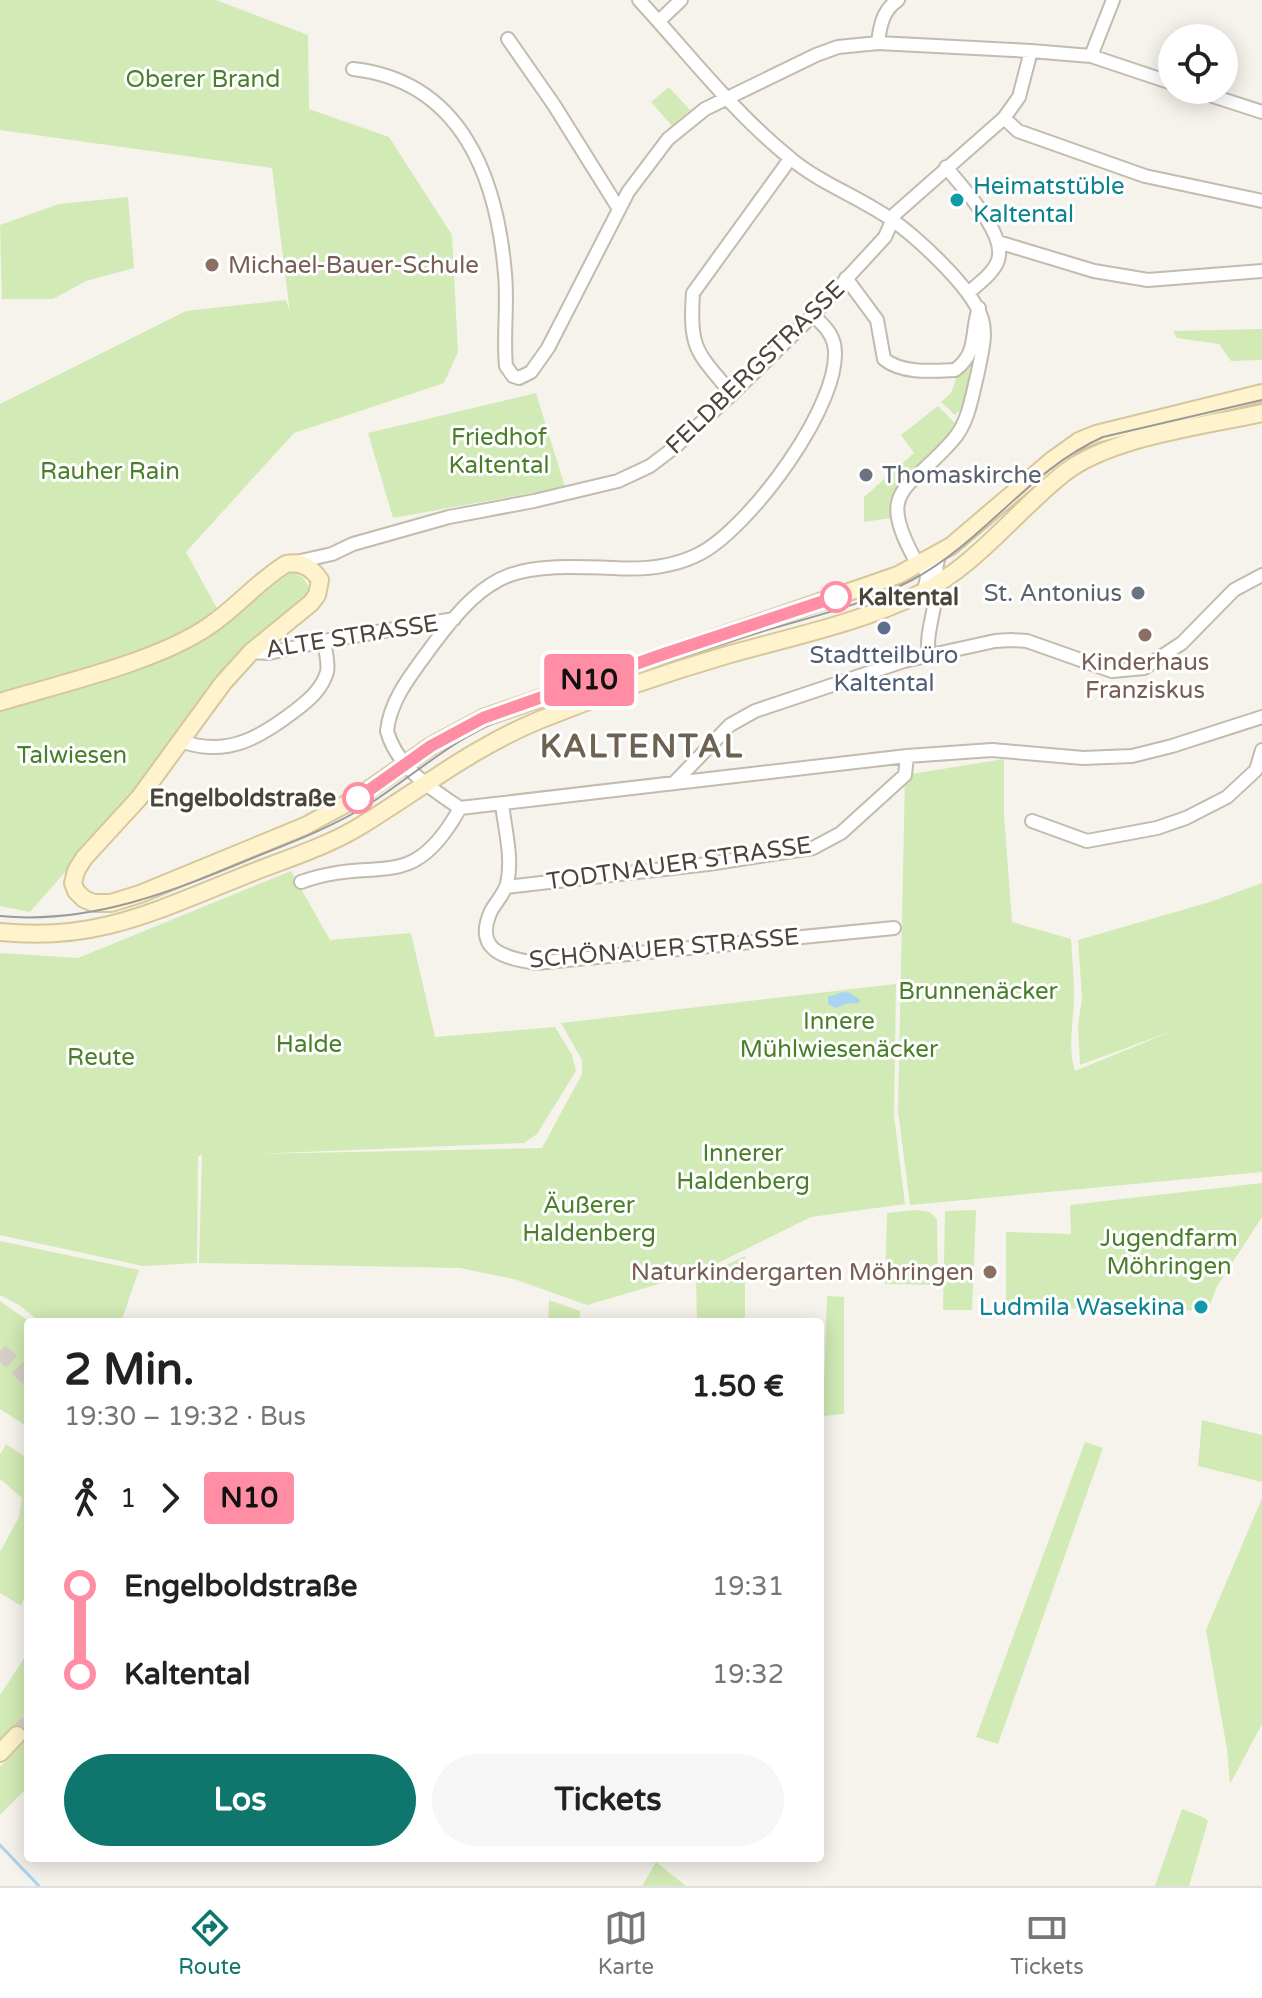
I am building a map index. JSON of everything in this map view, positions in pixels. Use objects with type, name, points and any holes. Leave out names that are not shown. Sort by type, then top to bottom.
[{"type":"main road","points":[[0,702],[132,661],[182,641],[208,627],[286,564],[296,562],[313,571],[320,580],[317,595],[311,603],[251,652],[223,683],[139,798],[84,858],[73,883],[76,891],[94,903],[111,903],[216,864],[305,826],[357,798],[405,764],[483,718],[871,585],[939,555],[1079,441],[1112,428],[1262,393]]},
{"type":"main road","points":[[0,932],[58,935],[128,922],[339,838],[489,744],[538,720],[721,656],[836,625],[930,588],[957,570],[1064,474],[1082,462],[1111,449],[1262,413]]},
{"type":"main road","points":[[0,1753],[17,1735]]},
{"type":"street","points":[[639,0],[790,159],[892,221],[928,251],[979,308],[984,324],[982,352],[966,417],[954,439],[909,482],[898,504],[901,531],[918,565],[927,572],[930,588]]},
{"type":"street","points":[[659,21],[681,0]]},
{"type":"street","points":[[878,43],[884,15],[898,0]]},
{"type":"street","points":[[1091,56],[1113,0]]},
{"type":"street","points":[[508,39],[548,95],[619,209]]},
{"type":"street","points":[[353,69],[379,72],[413,85],[449,113],[474,152],[493,206],[505,273],[506,366],[513,376],[519,378],[531,372],[555,336],[641,172],[668,139],[705,109],[838,47],[878,43],[1091,56],[1158,78]]},
{"type":"street","name":"FELDBERGSTRASSE","points":[[296,562],[332,554],[353,544],[449,517],[618,481],[663,456],[813,315],[885,237],[895,214],[1004,118],[1019,97],[1031,51]]},
{"type":"street","points":[[1237,104],[1262,112]]},
{"type":"street","points":[[1004,118],[1018,131],[1145,176],[1262,201]]},
{"type":"street","points":[[732,394],[698,354],[691,320],[693,293],[790,159]]},
{"type":"street","points":[[946,167],[977,206],[1000,251],[995,268],[968,293]]},
{"type":"street","points":[[998,242],[1094,271],[1148,280],[1262,271]]},
{"type":"street","points":[[846,278],[877,320],[884,359],[898,366],[921,371],[955,370],[973,348],[973,324],[979,308]]},
{"type":"street","points":[[813,315],[833,340],[833,363],[827,387],[798,448],[755,507],[732,529],[699,555],[662,567],[532,567],[509,573],[488,585],[454,619],[419,664],[391,711],[388,736],[405,764],[424,784],[460,808],[907,756],[992,750],[1083,758],[1132,756],[1262,717]]},
{"type":"street","points":[[320,580],[320,572],[332,554]]},
{"type":"street","points":[[939,555],[944,567],[957,570]]},
{"type":"street","points":[[929,656],[930,588],[939,555]]},
{"type":"street","points":[[674,783],[730,725],[755,711],[904,661],[995,641],[1027,641],[1100,669],[1134,671],[1144,668],[1172,652],[1221,600],[1262,575]]},
{"type":"street","name":"ALTE STRASSE","points":[[251,652],[269,653],[454,619]]},
{"type":"street","points":[[181,741],[203,746],[233,745],[251,741],[275,726],[307,702],[320,685],[328,668],[324,641]]},
{"type":"street","points":[[1032,821],[1087,841],[1157,828],[1218,803],[1259,773],[1262,750]]},
{"type":"street","name":"TODTNAUER STRASSE","points":[[506,887],[708,864],[813,848],[841,833],[905,775],[907,756]]},
{"type":"street","name":"SCHÖNAUER STRASSE","points":[[502,804],[509,858],[506,887],[487,921],[488,941],[499,955],[536,963],[894,928]]},
{"type":"street","points":[[301,882],[340,871],[396,869],[411,863],[436,846],[460,808]]},
{"type":"green space","points":[[0,0],[216,0],[308,35],[309,109],[389,137],[452,235],[458,352],[444,383],[294,433],[186,552],[225,623],[291,572],[303,578],[309,589],[304,599],[219,676],[134,794],[30,912],[0,906],[0,404],[186,311],[286,300],[290,313],[272,168],[0,130]]},
{"type":"green space","points":[[669,87],[690,110],[672,126],[651,102]]},
{"type":"green space","points":[[128,197],[134,268],[86,281],[53,299],[2,299],[0,225],[59,204]]},
{"type":"green space","points":[[1262,329],[1262,360],[1231,361],[1219,344],[1177,338],[1173,331]]},
{"type":"green space","points":[[974,354],[962,413],[959,411],[955,415],[941,402],[951,393],[958,373]]},
{"type":"green space","name":"Friedhof Kaltental","points":[[536,393],[565,487],[393,518],[368,433]]},
{"type":"green space","points":[[938,406],[958,426],[904,478],[895,492],[892,518],[864,522],[864,497],[914,453],[901,435]]},
{"type":"green space","name":"Brunnenäcker","points":[[1004,759],[1004,815],[1012,922],[1071,939],[1074,996],[1071,1043],[1075,1071],[1175,1030],[1080,1065],[1078,1027],[1082,997],[1078,940],[1210,902],[1262,883],[1262,1172],[910,1205],[898,1111],[905,775]]},
{"type":"green space","points":[[291,871],[330,940],[411,933],[435,1037],[555,1027],[572,1055],[576,1071],[537,1134],[524,1143],[253,1154],[542,1148],[582,1074],[582,1060],[561,1023],[896,984],[894,1115],[905,1204],[811,1217],[700,1272],[587,1305],[514,1279],[460,1268],[199,1263],[202,1155],[198,1156],[197,1263],[143,1266],[0,1235],[0,953],[78,958]]},
{"type":"green space","name":"Jugendfarm Möhringen","points":[[1262,1183],[1262,1217],[1216,1288],[1208,1311],[1006,1309],[1006,1232],[1071,1234],[1070,1205]]},
{"type":"green space","points":[[976,1210],[972,1310],[943,1310],[945,1211]]},
{"type":"green space","points":[[930,1212],[937,1219],[938,1285],[885,1284],[887,1213]]},
{"type":"green space","points":[[0,1241],[139,1270],[122,1318],[35,1318],[0,1295]]},
{"type":"green space","points":[[745,1256],[745,1318],[697,1318],[696,1279]]},
{"type":"green space","points":[[827,1296],[844,1297],[844,1414],[824,1416]]},
{"type":"green space","points":[[549,1300],[580,1311],[580,1318],[548,1318]]},
{"type":"green space","points":[[0,1301],[24,1318],[24,1424],[0,1409]]},
{"type":"green space","points":[[1202,1420],[1262,1435],[1262,1482],[1198,1466]]},
{"type":"green space","points":[[1085,1442],[1103,1448],[998,1744],[976,1737]]},
{"type":"green space","points":[[6,1444],[24,1456],[24,1598],[21,1606],[0,1593],[0,1552],[19,1517],[22,1498],[0,1479],[0,1455]]},
{"type":"green space","points":[[1262,1498],[1262,1724],[1230,1784],[1227,1749],[1206,1630]]},
{"type":"green space","points":[[24,1658],[24,1736],[13,1726],[0,1739],[0,1695]]},
{"type":"green space","points":[[24,1740],[24,1791],[0,1815],[0,1767]]},
{"type":"green space","points":[[1182,1809],[1208,1821],[1189,1886],[1155,1886]]},
{"type":"green space","points":[[656,1862],[686,1886],[642,1886]]},
{"type":"water","points":[[850,993],[860,1000],[859,1003],[836,1008],[828,1004],[828,997]]},
{"type":"waterway","points":[[0,1845],[39,1886]]},
{"type":"tunnel","points":[[0,1351],[24,1374]]},
{"type":"tunnel","points":[[17,1735],[24,1727]]},
{"type":"tram line","points":[[0,916],[68,915],[101,910],[197,881],[288,844],[358,811],[453,746],[505,718],[596,685],[853,605],[912,580],[962,546],[1052,468],[1103,437],[1262,400]]},
{"type":"bus line","name":"N10","points":[[358,798],[431,746],[483,718],[836,597]]},
{"type":"place","name":"Heimatstüble Kaltental","points":[[957,200]]},
{"type":"place","name":"Michael-Bauer-Schule","points":[[212,265]]},
{"type":"place","name":"Thomaskirche","points":[[866,475]]},
{"type":"place","name":"St. Antonius","points":[[1138,593]]},
{"type":"place","name":"Kaltental","points":[[836,597]]},
{"type":"place","name":"Stadtteilbüro Kaltental","points":[[884,628]]},
{"type":"place","name":"Kinderhaus Franziskus","points":[[1145,635]]},
{"type":"place","name":"Engelboldstraße","points":[[358,798]]},
{"type":"place","name":"Naturkindergarten Möhringen","points":[[990,1272]]},
{"type":"place","name":"Ludmila Wasekina","points":[[1201,1307]]},
{"type":"district","name":"KALTENTAL","points":[[642,746]]},
{"type":"park label","name":"Oberer Brand","points":[[203,79]]},
{"type":"park label","name":"Rauher Rain","points":[[110,471]]},
{"type":"park label","name":"Talwiesen","points":[[72,755]]},
{"type":"park label","name":"Innere Mühlwiesenäcker","points":[[839,1035]]},
{"type":"park label","name":"Halde","points":[[309,1044]]},
{"type":"park label","name":"Reute","points":[[101,1057]]},
{"type":"park label","name":"Innerer Haldenberg","points":[[743,1167]]},
{"type":"park label","name":"Äußerer Haldenberg","points":[[589,1219]]}]
